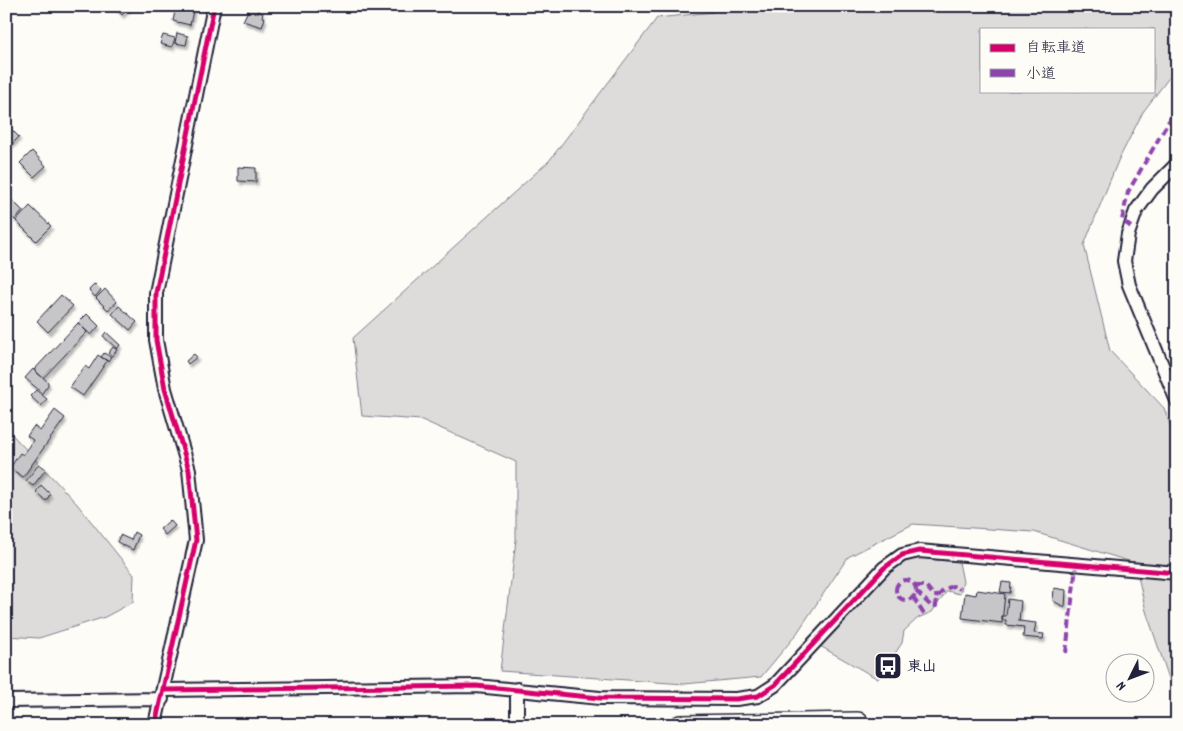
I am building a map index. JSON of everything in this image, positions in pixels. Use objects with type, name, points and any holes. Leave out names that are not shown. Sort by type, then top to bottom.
[{"type":"highway","points":[[680,725],[858,722]]},
{"type":"street","points":[[155,724],[196,540],[189,470],[165,388],[156,340],[156,292],[214,6]]},
{"type":"street","points":[[1177,164],[1152,189],[1136,211],[1128,234],[1124,261],[1129,285],[1177,401]]},
{"type":"street","points":[[6,702],[163,694],[476,686],[600,698],[736,699],[758,696],[774,686],[884,568],[902,555],[919,551],[1177,573]]},
{"type":"street","points":[[517,689],[517,718]]},
{"type":"shaded area","points":[[711,6],[1159,6],[1177,18],[1177,67],[1143,112],[1118,161],[1084,245],[1110,351],[1164,408],[1177,445],[1177,702],[1146,611],[1135,563],[1034,532],[913,524],[848,557],[795,636],[761,677],[684,684],[500,671],[516,540],[516,462],[422,420],[362,416],[353,338],[549,161],[657,18],[713,12]]},
{"type":"shaded area","points":[[6,428],[77,504],[134,575],[133,602],[105,617],[39,638],[6,636]]},
{"type":"shaded area","points":[[918,558],[959,562],[963,582],[960,594],[947,591],[932,612],[918,618],[904,631],[902,643],[878,679],[820,646],[862,597],[898,564]]},
{"type":"building","points":[[114,6],[131,6],[122,15]]},
{"type":"building","points":[[176,6],[194,6],[190,25],[173,21]]},
{"type":"building","points":[[250,6],[263,13],[262,17],[265,18],[262,27],[243,21]]},
{"type":"building","points":[[177,33],[188,36],[186,45],[175,43]]},
{"type":"building","points":[[163,35],[175,38],[172,47],[160,44]]},
{"type":"building","points":[[8,126],[19,137],[7,149],[6,127]]},
{"type":"building","points":[[32,151],[46,166],[34,177],[20,163]]},
{"type":"building","points":[[238,167],[256,168],[256,182],[238,181]]},
{"type":"building","points":[[13,201],[23,211],[15,220],[6,211]]},
{"type":"building","points":[[30,206],[51,226],[36,241],[16,221]]},
{"type":"building","points":[[95,284],[101,290],[95,297],[89,290]]},
{"type":"building","points":[[105,289],[117,302],[108,310],[96,298]]},
{"type":"building","points":[[61,295],[73,306],[48,332],[37,321]]},
{"type":"building","points":[[119,306],[137,322],[130,330],[112,314]]},
{"type":"building","points":[[87,314],[99,326],[91,335],[78,323]]},
{"type":"building","points":[[78,323],[87,332],[43,378],[34,370]]},
{"type":"building","points":[[106,332],[120,345],[117,349],[103,336]]},
{"type":"building","points":[[113,347],[117,350],[112,356],[108,353]]},
{"type":"building","points":[[104,353],[111,357],[108,361],[101,357]]},
{"type":"building","points":[[194,354],[197,357],[188,364],[186,361]]},
{"type":"building","points":[[98,355],[107,361],[83,396],[70,387],[85,366],[89,369]]},
{"type":"building","points":[[33,369],[48,382],[42,393],[25,378]]},
{"type":"building","points":[[36,390],[47,399],[41,406],[30,396]]},
{"type":"building","points":[[55,410],[65,418],[23,477],[10,468],[20,453],[23,455],[30,446],[33,440],[27,436],[34,426],[40,431]]},
{"type":"building","points":[[39,464],[46,469],[33,486],[26,481]]},
{"type":"building","points":[[41,485],[50,494],[46,501],[36,492]]},
{"type":"building","points":[[170,520],[175,526],[165,535],[160,529]]},
{"type":"building","points":[[134,532],[139,535],[133,550],[117,542],[120,535],[131,540]]},
{"type":"building","points":[[1002,582],[1011,583],[1010,593],[1000,592]]},
{"type":"building","points":[[1054,588],[1066,590],[1065,607],[1053,601]]},
{"type":"building","points":[[977,590],[1005,594],[1002,623],[962,618],[965,593],[976,595]]},
{"type":"building","points":[[1008,599],[1021,601],[1019,621],[1036,623],[1034,633],[1044,634],[1043,639],[1023,637],[1024,627],[1006,625],[1006,620],[1002,620],[1002,616],[1006,616]]},
{"type":"marked path","points":[[1131,227],[1122,220],[1128,192],[1177,107]]},
{"type":"marked path","points":[[1066,653],[1076,566]]},
{"type":"marked path","points":[[906,580],[913,583],[916,590],[913,597],[906,600],[899,597],[896,590],[899,583],[906,580]]},
{"type":"marked path","points":[[915,586],[926,586],[934,596],[938,596]]},
{"type":"marked path","points":[[916,591],[931,606],[936,606],[939,595],[943,591],[953,586],[960,589]]},
{"type":"marked path","points":[[913,597],[925,616]]},
{"type":"cycle path","points":[[155,725],[196,540],[189,470],[165,389],[156,340],[156,293],[214,6]]},
{"type":"cycle path","points":[[164,690],[476,686],[600,698],[736,699],[758,696],[775,685],[884,568],[902,555],[919,551],[1177,573]]},
{"type":"place","name":"東山","points":[[888,666]]}]
